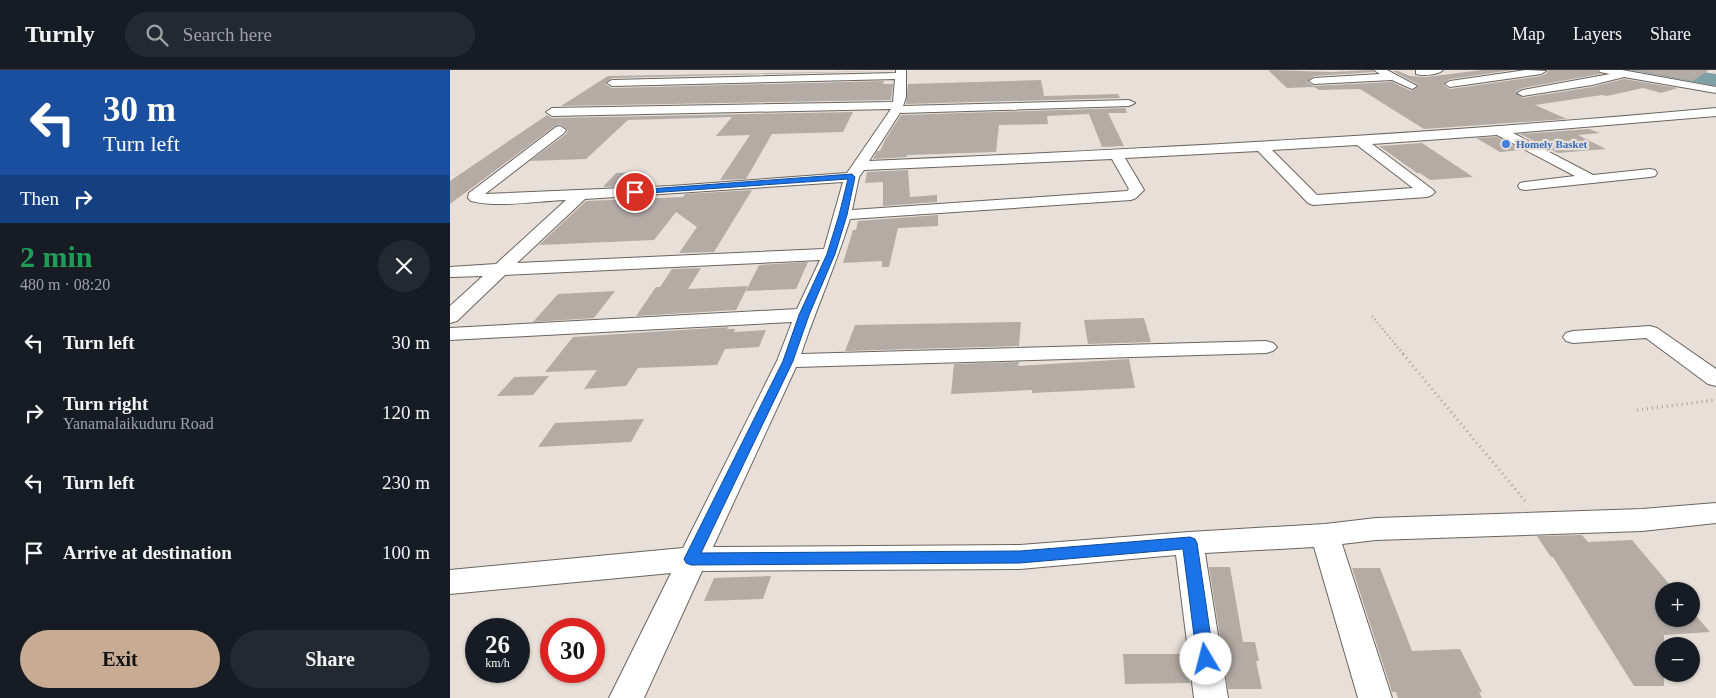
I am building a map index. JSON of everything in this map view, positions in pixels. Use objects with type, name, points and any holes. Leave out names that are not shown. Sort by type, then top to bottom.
[{"type":"street","points":[[1379,70],[1412,86]]},
{"type":"street","points":[[1420,72],[1438,70]]},
{"type":"street","points":[[1450,84],[1541,72],[1539,70]]},
{"type":"street","points":[[1604,70],[1716,90]]},
{"type":"street","points":[[1523,93],[1592,82],[1623,73]]},
{"type":"street","points":[[1314,81],[1392,77]]},
{"type":"street","points":[[612,83],[726,80],[900,92],[1129,102]]},
{"type":"street","points":[[694,109],[726,80]]},
{"type":"street","points":[[1645,90],[1674,82]]},
{"type":"street","points":[[552,112],[694,109],[900,92]]},
{"type":"street","points":[[626,698],[691,559],[788,361],[804,315],[831,254],[855,171],[900,92]]},
{"type":"street","points":[[560,130],[477,193],[476,198],[495,199],[671,190],[855,171],[1499,131],[1716,112]]},
{"type":"street","points":[[1499,131],[1591,179]]},
{"type":"street","points":[[1262,147],[1313,200],[1427,192],[1359,140]]},
{"type":"street","points":[[843,215],[1131,195],[1138,190],[1117,155]]},
{"type":"street","points":[[1525,186],[1650,173]]},
{"type":"street","points":[[450,318],[580,195]]},
{"type":"street","points":[[450,272],[831,254]]},
{"type":"street","points":[[450,334],[804,315]]},
{"type":"street","points":[[1573,336],[1650,332],[1716,379]]},
{"type":"street","points":[[788,361],[1266,347]]},
{"type":"street","points":[[450,582],[691,559],[1020,557],[1190,543],[1324,536],[1376,529],[1642,520],[1716,513]]},
{"type":"street","points":[[1324,536],[1375,698]]},
{"type":"street","points":[[1190,543],[1211,698]]},
{"type":"path","points":[[1372,316],[1542,522]]},
{"type":"path","points":[[1637,410],[1716,400]]},
{"type":"water","points":[[1630,70],[1690,70],[1716,74],[1716,86]]},
{"type":"building","points":[[1268,70],[1332,72],[1372,70],[1374,72],[1314,76],[1307,82],[1314,86],[1392,82],[1411,91],[1419,85],[1393,71],[1410,76],[1427,77],[1482,70],[1513,70],[1450,79],[1443,85],[1450,89],[1541,76],[1547,73],[1548,70],[1597,70],[1600,74],[1523,88],[1515,92],[1523,98],[1592,87],[1624,79],[1678,88],[1661,93],[1643,88],[1607,96],[1602,95],[1535,105],[1567,119],[1424,129],[1360,89],[1319,90],[1314,87],[1287,88]]},
{"type":"building","points":[[1633,70],[1709,70],[1693,81]]},
{"type":"building","points":[[884,71],[612,78],[605,84],[612,88],[884,81],[883,84],[893,84],[891,100],[561,106],[608,76]]},
{"type":"building","points":[[1041,80],[1044,96],[1118,94],[1120,98],[906,104],[908,84]]},
{"type":"building","points":[[1125,108],[1127,113],[1108,113],[1124,146],[1102,147],[1089,114],[1047,116],[1048,124],[999,125],[996,152],[907,155],[907,157],[873,159],[877,151],[880,151],[901,115]]},
{"type":"building","points":[[853,112],[843,132],[772,134],[746,179],[720,180],[750,135],[716,136],[732,117],[628,120],[586,159],[530,161],[566,134],[568,130],[560,124],[450,204],[450,181],[547,115],[552,118]]},
{"type":"building","points":[[1589,129],[1600,133],[1578,135],[1606,149],[1558,153],[1520,134]]},
{"type":"building","points":[[1497,137],[1522,150],[1500,152],[1476,138]]},
{"type":"building","points":[[1422,143],[1473,177],[1430,180],[1379,146]]},
{"type":"building","points":[[908,170],[910,197],[937,195],[937,202],[883,206],[883,182],[865,183],[867,172]]},
{"type":"building","points":[[645,172],[633,186],[603,187],[616,173]]},
{"type":"building","points":[[752,190],[714,252],[679,253],[697,227],[676,212],[654,240],[539,245],[586,201],[683,197],[685,194]]},
{"type":"building","points":[[938,215],[938,226],[898,228],[889,267],[882,267],[882,261],[843,263],[853,230],[856,230],[858,221]]},
{"type":"building","points":[[808,262],[796,289],[746,291],[759,265]]},
{"type":"building","points":[[701,268],[688,289],[748,286],[736,310],[636,316],[656,287],[660,287],[672,269]]},
{"type":"building","points":[[615,291],[594,318],[533,322],[558,294]]},
{"type":"building","points":[[1144,318],[1151,342],[1088,344],[1084,320]]},
{"type":"building","points":[[1021,322],[1019,346],[845,351],[855,325]]},
{"type":"building","points":[[728,327],[727,329],[735,329],[734,332],[766,330],[759,347],[725,349],[717,365],[638,368],[626,386],[584,389],[597,370],[545,372],[573,337]]},
{"type":"building","points":[[1129,359],[1135,388],[1032,393],[1032,390],[951,394],[954,364],[1019,362],[1018,366]]},
{"type":"building","points":[[549,376],[533,395],[497,396],[514,377]]},
{"type":"building","points":[[644,419],[631,442],[538,447],[555,423]]},
{"type":"building","points":[[1582,535],[1588,542],[1632,540],[1667,582],[1655,582],[1655,627],[1700,627],[1700,620],[1710,632],[1655,637],[1655,682],[1664,682],[1664,686],[1634,686],[1553,557],[1551,557],[1537,536]]},
{"type":"building","points":[[1209,567],[1230,567],[1243,642],[1255,642],[1259,661],[1256,661],[1262,689],[1228,689]]},
{"type":"building","points":[[1352,568],[1380,568],[1412,651],[1460,649],[1482,692],[1479,692],[1482,698],[1398,698],[1396,692],[1392,692]]},
{"type":"building","points":[[771,576],[763,599],[704,601],[714,578]]},
{"type":"building","points":[[1123,654],[1187,654],[1190,683],[1125,684]]},
{"type":"place","name":"Homely Basket","points":[[1506,144]]},
{"type":"route","points":[[635,192],[852,177],[831,254],[804,315],[788,361],[691,559],[1020,557],[1190,543],[1206,659]]}]
